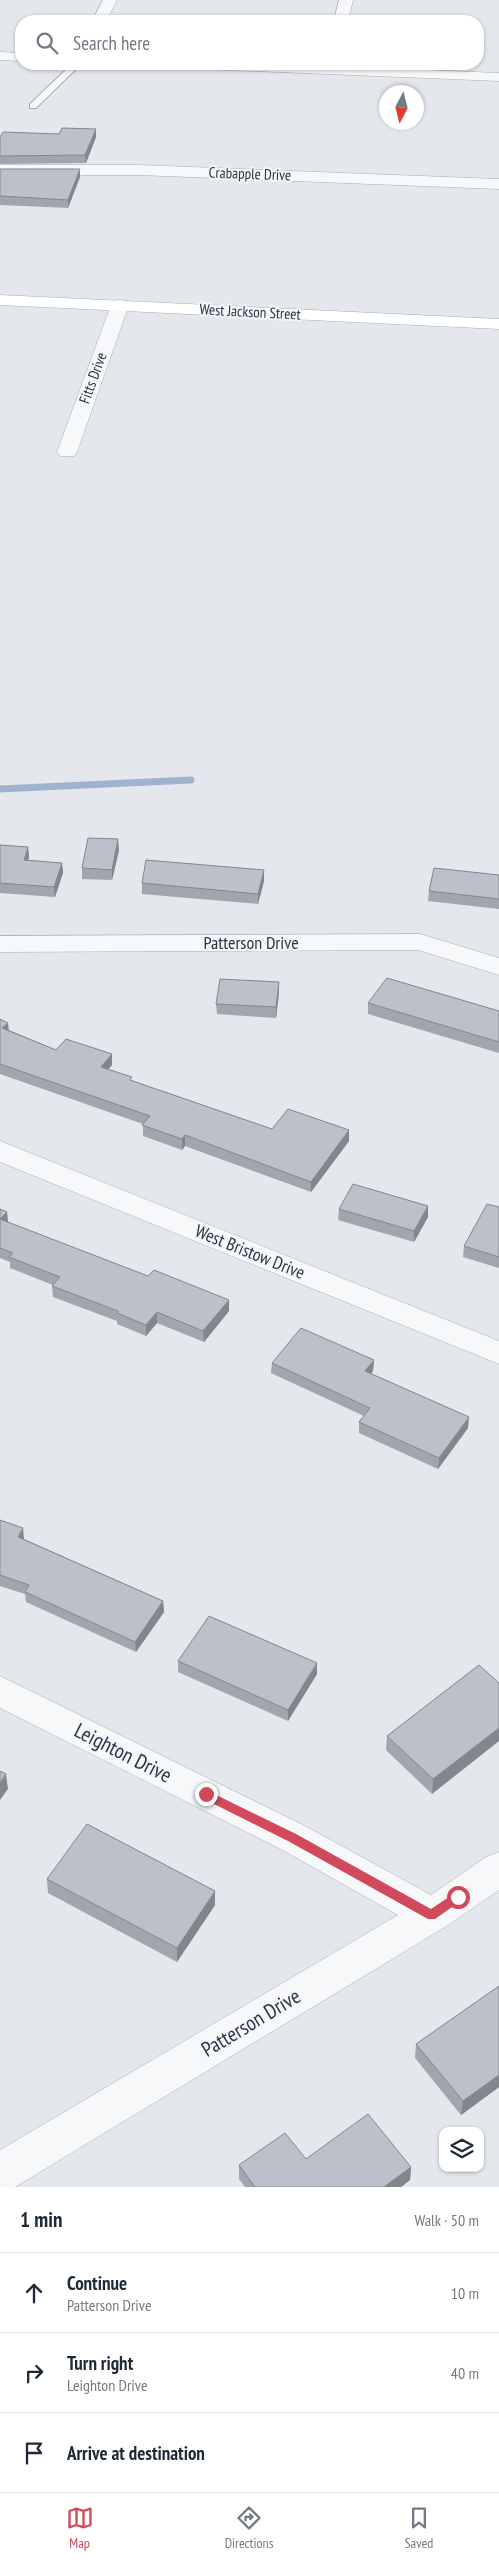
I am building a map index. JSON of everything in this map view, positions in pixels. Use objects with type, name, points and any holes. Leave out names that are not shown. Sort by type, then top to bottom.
[{"type":"street","points":[[94,0],[109,1],[103,15]]},
{"type":"street","points":[[343,15],[346,0]]},
{"type":"street","points":[[0,56],[15,57]]},
{"type":"street","points":[[381,70],[499,77]]},
{"type":"street","name":"Crabapple Drive","points":[[0,170],[138,170],[499,184]]},
{"type":"street","name":"West Jackson Street","points":[[0,300],[499,324]]},
{"type":"street","name":"Fitts Drive","points":[[67,452],[120,305]]},
{"type":"street","name":"Patterson Drive","points":[[0,944],[420,942],[499,967]]},
{"type":"street","name":"West Bristow Drive","points":[[0,1151],[499,1353]]},
{"type":"street","name":"Leighton Drive","points":[[0,1691],[292,1837],[432,1915]]},
{"type":"street","name":"Patterson Drive","points":[[0,2173],[432,1915],[499,1870]]},
{"type":"lane","points":[[34,106],[71,70]]},
{"type":"building","points":[[62,128],[96,129],[85,155],[0,156],[0,136],[3,132],[59,134]]},
{"type":"building","points":[[0,169],[80,169],[68,200],[0,196]]},
{"type":"building","points":[[88,838],[118,839],[112,870],[82,868]]},
{"type":"building","points":[[0,845],[28,847],[24,860],[62,863],[54,887],[0,883]]},
{"type":"building","points":[[146,860],[264,870],[258,894],[142,883]]},
{"type":"building","points":[[434,868],[499,875],[499,899],[429,891]]},
{"type":"building","points":[[387,978],[499,1011],[499,1042],[368,1003]]},
{"type":"building","points":[[220,979],[279,982],[276,1007],[216,1004]]},
{"type":"building","points":[[0,1019],[8,1023],[2,1028],[56,1050],[66,1039],[112,1054],[101,1067],[132,1077],[130,1080],[272,1129],[288,1109],[349,1130],[311,1182],[185,1135],[182,1139],[142,1125],[150,1116],[0,1064]]},
{"type":"building","points":[[353,1184],[428,1206],[414,1231],[339,1209]]},
{"type":"building","points":[[487,1204],[499,1207],[499,1257],[464,1246]]},
{"type":"building","points":[[0,1209],[7,1212],[0,1219]]},
{"type":"building","points":[[0,1219],[148,1276],[154,1270],[229,1300],[203,1331],[157,1312],[146,1325],[117,1313],[118,1311],[52,1286],[60,1277],[9,1257],[13,1253],[0,1248]]},
{"type":"building","points":[[301,1328],[374,1360],[365,1371],[469,1417],[439,1458],[359,1422],[370,1408],[272,1363]]},
{"type":"building","points":[[0,1520],[23,1528],[18,1537],[163,1601],[135,1642],[25,1592],[29,1585],[0,1575]]},
{"type":"building","points":[[209,1616],[317,1663],[288,1710],[178,1661]]},
{"type":"building","points":[[479,1665],[499,1683],[499,1728],[433,1779],[387,1736]]},
{"type":"building","points":[[0,1771],[6,1774],[0,1783]]},
{"type":"building","points":[[87,1824],[215,1891],[177,1948],[47,1879]]},
{"type":"building","points":[[499,1986],[499,2075],[463,2101],[416,2044]]},
{"type":"building","points":[[368,2114],[411,2167],[384,2187],[255,2187],[239,2165],[285,2133],[306,2159]]},
{"type":"waterway","points":[[0,789],[191,780]]},
{"type":"route","points":[[206,1794],[292,1837],[432,1915],[458,1897]]}]
